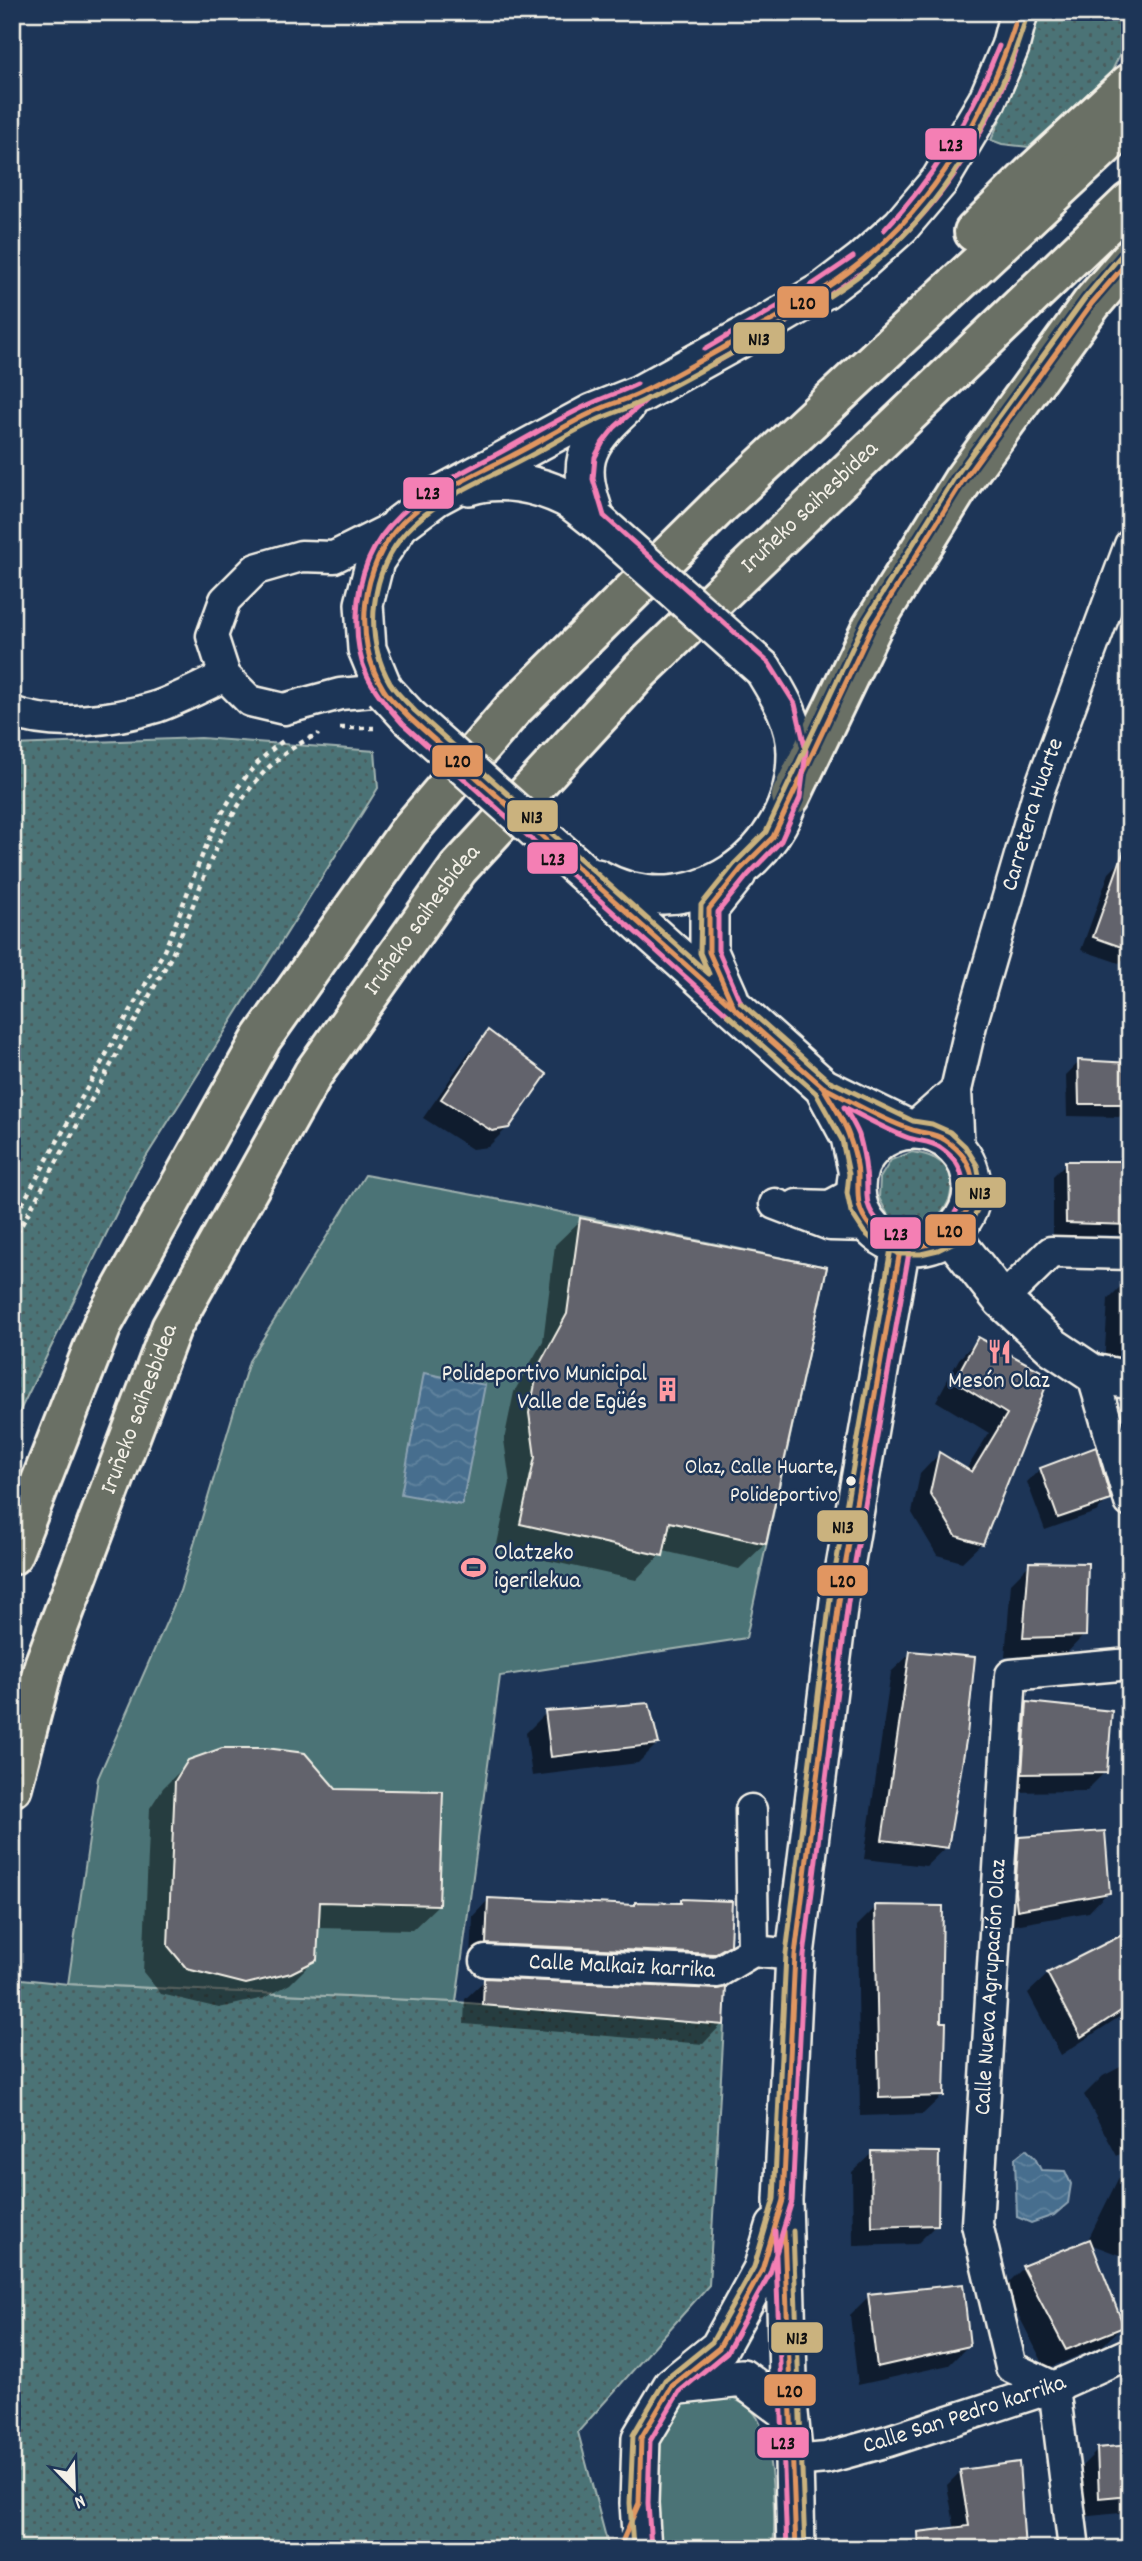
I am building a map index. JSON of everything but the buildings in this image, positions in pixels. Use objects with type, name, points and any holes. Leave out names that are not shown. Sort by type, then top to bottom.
[{"type":"highway","points":[[13,1552],[103,1323],[355,883],[405,815],[519,677],[1035,171],[1130,83]]},
{"type":"highway","points":[[273,1022],[408,832],[514,708],[718,508],[1130,122]]},
{"type":"highway","name":"Iruñeko saihesbidea","points":[[12,1787],[44,1665],[171,1328],[313,1074],[458,869],[641,670],[1130,202]]},
{"type":"highway","points":[[792,796],[872,628],[962,482],[1092,303],[1130,259]]},
{"type":"street","points":[[384,690],[340,694],[284,709],[250,701],[225,677],[212,636],[225,600],[256,569],[301,556],[334,557],[400,524],[436,497],[592,413],[640,394],[824,290],[901,226],[940,180],[987,101],[1005,58],[1019,12]]},
{"type":"street","points":[[597,521],[584,476],[586,456],[602,428],[640,394]]},
{"type":"street","points":[[436,497],[479,482],[524,483],[567,498],[597,521],[763,669],[787,708],[797,752],[792,796],[773,837],[741,869],[709,909],[709,953],[734,1008]]},
{"type":"street","points":[[400,524],[376,561],[364,604],[367,649],[384,690],[409,717],[823,1087],[911,1130]]},
{"type":"street","name":"Carretera Huarte","points":[[960,1152],[956,1090],[971,1025],[1039,790],[1130,545]]},
{"type":"street","points":[[12,712],[28,718],[91,721],[156,707],[225,677]]},
{"type":"street","points":[[575,866],[614,887],[657,895],[702,889],[741,869]]},
{"type":"street","points":[[823,1087],[850,1137],[857,1183],[860,1210],[870,1226],[884,1238],[901,1245],[919,1246],[950,1234],[966,1212],[972,1186],[969,1168],[960,1152],[946,1140],[929,1132],[911,1130],[893,1134],[877,1143],[865,1157],[857,1183],[830,1206],[775,1205],[830,1225],[870,1226]]},
{"type":"street","points":[[911,1130],[956,1090]]},
{"type":"street","points":[[950,1234],[1002,1300],[1053,1347],[1092,1373],[1130,1380]]},
{"type":"street","points":[[796,2549],[783,2200],[795,1955],[839,1601],[901,1245]]},
{"type":"street","points":[[1002,1300],[1051,1252],[1130,1254]]},
{"type":"street","points":[[1092,1373],[1130,1502]]},
{"type":"street","name":"Calle Nueva Agrupación Olaz","points":[[1054,2388],[1011,2367],[977,2224],[1011,1675],[1130,1664]]},
{"type":"street","points":[[751,1810],[753,1951],[795,1955]]},
{"type":"street","name":"Calle Malkaiz karrika","points":[[486,1961],[718,1972],[753,1951]]},
{"type":"street","points":[[642,2549],[639,2503],[641,2438],[672,2386],[719,2348],[762,2270],[783,2200]]},
{"type":"street","name":"Calle San Pedro karrika","points":[[794,2461],[826,2458],[888,2441],[1054,2388],[1130,2353]]},
{"type":"street","points":[[672,2386],[741,2378],[789,2413]]},
{"type":"street","points":[[1054,2388],[1074,2549]]},
{"type":"street","points":[[620,2549],[639,2503]]},
{"type":"path","points":[[330,731],[378,729]]},
{"type":"path","points":[[12,1242],[171,957],[188,921],[215,848],[241,799],[262,771],[286,751],[321,733]]},
{"type":"path","points":[[12,1222],[163,953],[207,844],[233,794],[255,765],[286,739]]},
{"type":"green space","points":[[1040,12],[1130,12],[1130,41],[1110,75],[1029,147],[1002,144],[991,140],[1026,61]]},
{"type":"green space","points":[[201,738],[375,751],[378,788],[136,1173],[12,1427],[12,745]]},
{"type":"green space","points":[[912,1152],[929,1156],[943,1164],[948,1171],[952,1187],[947,1204],[936,1218],[927,1223],[907,1226],[888,1215],[879,1198],[880,1178],[891,1160]]},
{"type":"green space","name":"Olatzeko igerilekua","points":[[365,1175],[517,1203],[827,1267],[746,1638],[500,1676],[456,2002],[68,1984],[98,1778],[180,1591],[249,1361]]},
{"type":"green space","points":[[13,1978],[68,1984],[456,2002],[724,2025],[709,2285],[578,2432],[609,2549],[15,2549],[12,2530]]},
{"type":"green space","points":[[706,2393],[739,2401],[755,2414],[761,2426],[772,2479],[773,2549],[659,2549],[656,2496],[663,2433],[668,2417],[676,2406]]},
{"type":"water","points":[[424,1373],[485,1385],[462,1505],[401,1494]]},
{"type":"water","points":[[1026,2149],[1041,2170],[1065,2171],[1071,2184],[1068,2203],[1054,2215],[1031,2223],[1017,2217],[1015,2158]]},
{"type":"transit line","name":"L20","points":[[734,1008],[389,697],[374,670],[368,649],[365,626],[370,581],[388,540],[402,523],[428,501],[599,409],[636,395],[684,370],[835,282],[889,238],[938,181],[977,117],[993,83],[1019,12]]},
{"type":"transit line","name":"N13","points":[[1027,15],[1001,87],[966,155],[921,216],[866,270],[814,306],[689,377],[641,402],[589,424],[447,499],[407,531],[385,565],[374,604],[376,645],[381,665],[390,683],[415,711],[709,974],[700,953],[701,905],[734,864],[766,832],[864,623],[955,477],[1085,298],[1123,253]]},
{"type":"transit line","name":"L23","points":[[884,230],[920,188],[951,144],[977,97],[999,46]]},
{"type":"transit line","name":"L23","points":[[896,242],[952,178],[994,105],[1016,52]]},
{"type":"transit line","name":"L23","points":[[705,349],[794,297],[853,257]]},
{"type":"transit line","name":"L20","points":[[734,1008],[709,952],[709,909],[741,869],[773,837],[872,627],[962,482],[1092,303],[1130,259]]},
{"type":"transit line","name":"L23","points":[[713,364],[811,308],[864,271]]},
{"type":"transit line","name":"L23","points":[[637,384],[577,410],[472,467],[423,496],[402,513],[384,533],[370,556],[361,583],[357,615],[359,648],[373,687],[403,724],[728,1015]]},
{"type":"transit line","name":"L23","points":[[647,399],[615,427],[595,457],[593,479],[604,516],[769,663],[795,704],[806,751],[800,798],[781,841],[748,875],[718,912],[718,950],[741,1003]]},
{"type":"transit line","name":"N13","points":[[728,1015],[816,1093],[842,1140],[849,1174],[847,1193],[851,1212],[864,1232],[880,1246],[901,1254],[921,1254],[938,1250],[956,1241],[969,1226],[978,1208],[981,1187],[977,1165],[965,1146],[950,1132],[932,1124],[913,1121],[828,1080],[741,1003]]},
{"type":"transit line","name":"L20","points":[[734,1008],[823,1087]]},
{"type":"transit line","name":"L20","points":[[734,1008],[823,1087]]},
{"type":"transit line","name":"L20","points":[[823,1087],[888,1120],[914,1131],[941,1137],[965,1160],[973,1182],[969,1205],[957,1225],[938,1240],[916,1247],[893,1243],[870,1226],[860,1208],[857,1167],[848,1132],[823,1087]]},
{"type":"transit line","name":"L23","points":[[844,1107],[898,1134],[941,1148],[957,1165],[963,1184],[960,1202],[950,1219],[935,1231],[917,1237],[897,1234],[878,1221],[868,1203],[866,1167],[859,1135],[844,1107]]},
{"type":"transit line","name":"N13","points":[[633,2549],[630,2503],[633,2435],[665,2380],[712,2342],[754,2267],[774,2199],[786,1954],[830,1599],[892,1243]]},
{"type":"transit line","name":"L20","points":[[619,2549],[639,2503],[641,2438],[672,2386],[719,2348],[762,2270],[783,2200],[795,1955],[839,1601],[901,1245]]},
{"type":"transit line","name":"L23","points":[[651,2548],[648,2503],[650,2441],[679,2392],[727,2352],[770,2273],[792,2201],[804,1956],[848,1602],[910,1247]]},
{"type":"transit line","name":"L23","points":[[775,2231],[787,2549]]},
{"type":"transit line","name":"L20","points":[[784,2231],[796,2549]]},
{"type":"transit line","name":"N13","points":[[793,2231],[805,2549]]},
{"type":"place","name":"Mesón Olaz","points":[[999,1351]]},
{"type":"place","name":"Polideportivo Municipal Valle de Egüés","points":[[667,1389]]},
{"type":"place","name":"Olaz, Calle Huarte, Polideportivo","points":[[851,1481]]},
{"type":"place","name":"Olatzeko igerilekua","points":[[474,1568]]}]
